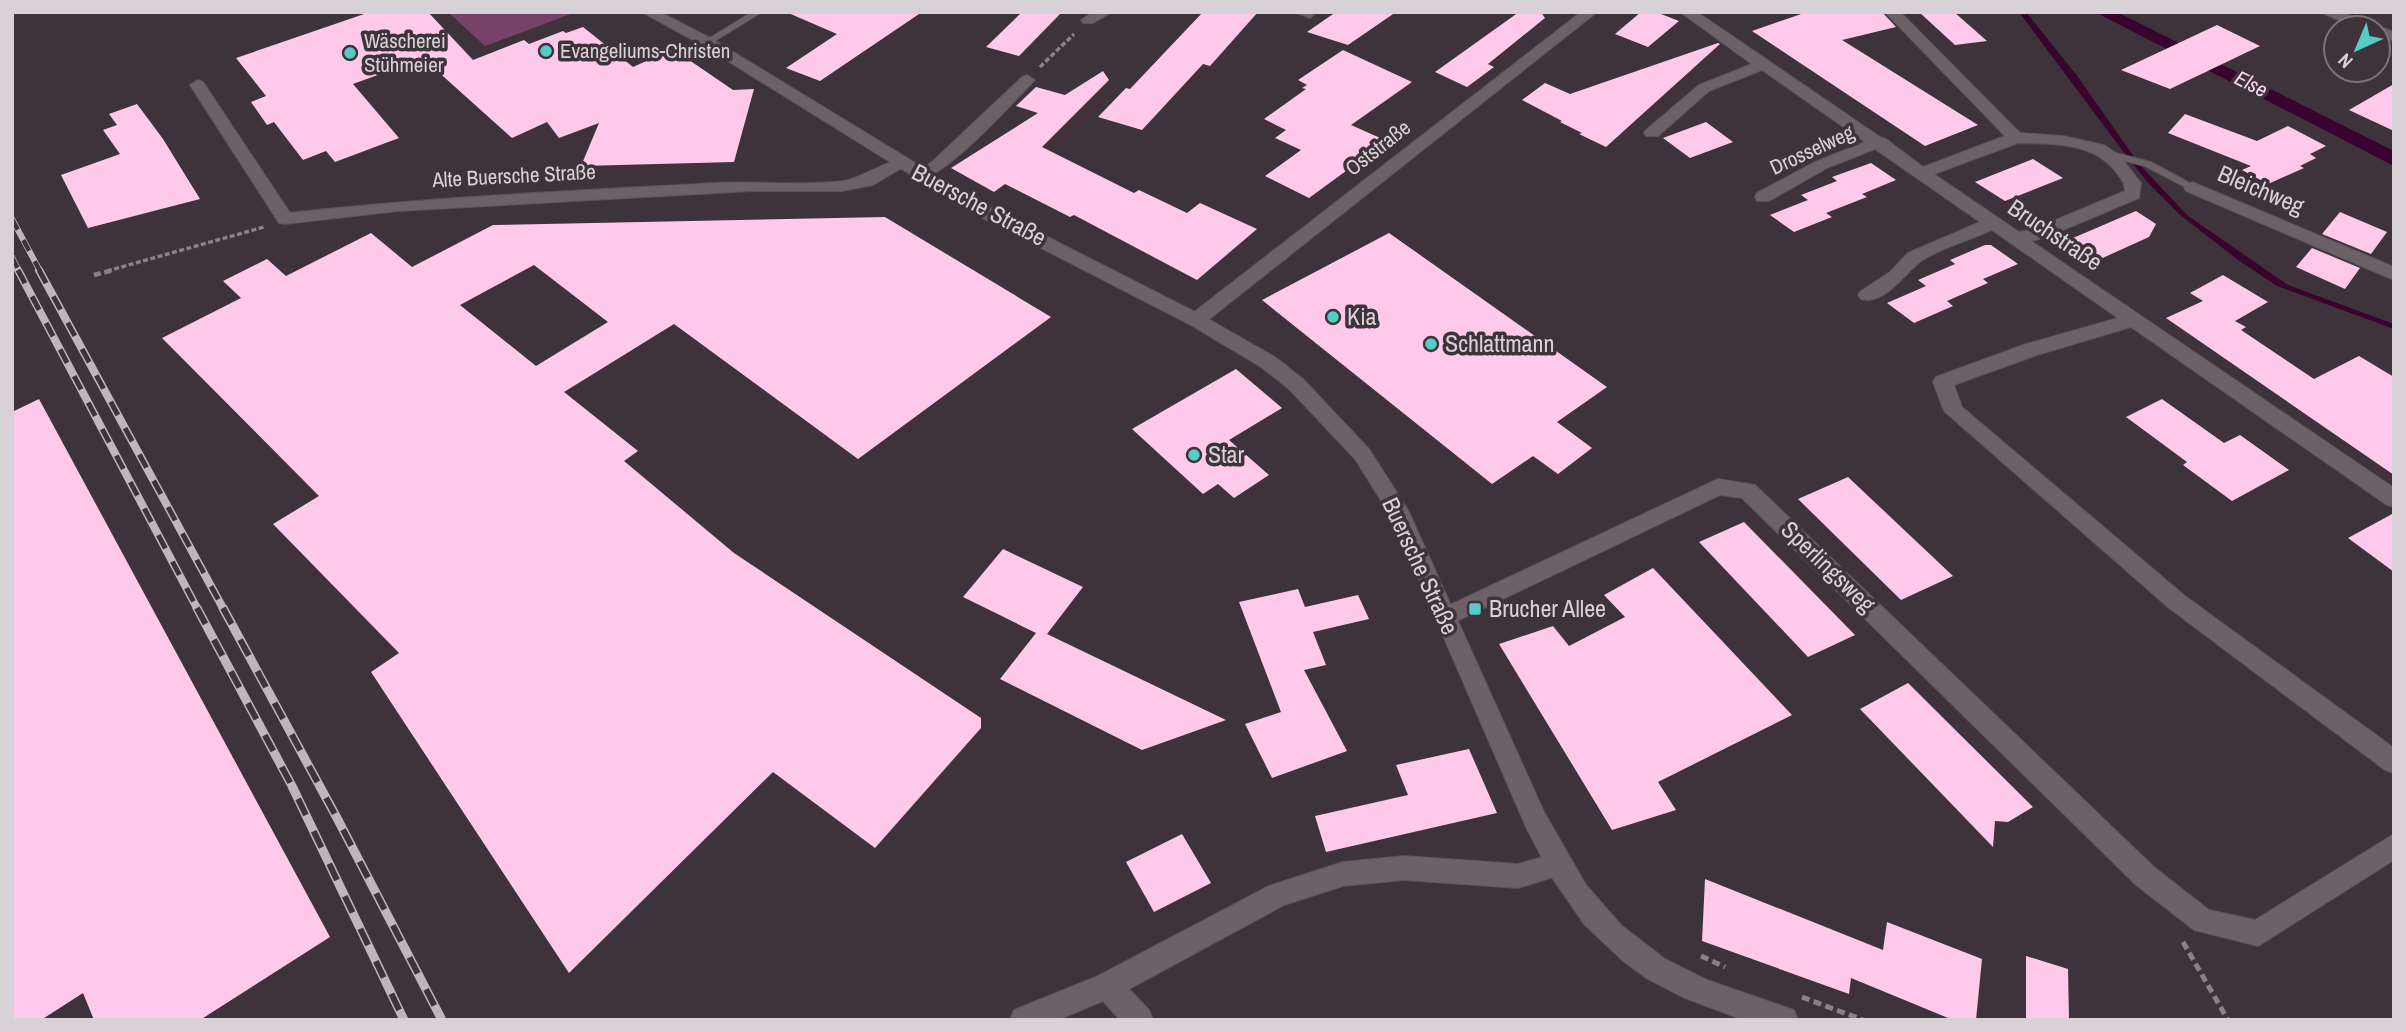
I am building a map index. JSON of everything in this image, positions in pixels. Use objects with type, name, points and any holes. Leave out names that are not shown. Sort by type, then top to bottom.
[{"type":"street","name":"Oststraße","points":[[1196,320],[1590,12]]},
{"type":"street","name":"Bruchstraße","points":[[1688,12],[2394,499]]},
{"type":"street","points":[[1892,12],[2016,138]]},
{"type":"street","name":"Buersche Straße","points":[[657,13],[975,207],[1062,249],[1196,320],[1268,362],[1296,384],[1354,445],[1401,516],[1557,865],[1584,906],[1632,952],[1683,983],[1784,1020]]},
{"type":"street","points":[[1652,133],[1704,88],[1764,64]]},
{"type":"street","points":[[920,175],[939,164],[1027,80]]},
{"type":"street","points":[[198,85],[285,219]]},
{"type":"street","points":[[1922,173],[2016,138],[2074,143],[2115,155],[2133,183],[2133,194],[2038,234],[2015,239]]},
{"type":"street","name":"Drosselweg","points":[[1763,197],[1821,165],[1880,142]]},
{"type":"street","name":"Alte Buersche Straße","points":[[285,219],[398,206],[752,186],[842,186],[867,181],[902,163]]},
{"type":"street","name":"Bleichweg","points":[[2192,187],[2394,274]]},
{"type":"street","points":[[1867,295],[1896,276],[1914,257],[1994,223]]},
{"type":"street","points":[[2136,319],[2030,350],[1943,382],[1954,411],[2177,602],[2394,762]]},
{"type":"street","name":"Sperlingsweg","points":[[1445,617],[1718,487],[1748,491],[2145,876],[2203,921],[2258,933],[2394,846]]},
{"type":"street","points":[[1024,1020],[1107,986],[1278,895],[1343,874],[1404,868],[1518,876],[1557,865]]},
{"type":"street","points":[[1107,986],[1139,1020]]},
{"type":"lane","points":[[707,42],[758,12]]},
{"type":"lane","points":[[1299,12],[1310,15]]},
{"type":"lane","name":"Bleichweg","points":[[2115,155],[2148,164],[2192,187]]},
{"type":"path","points":[[1027,80],[1097,15]]},
{"type":"path","points":[[94,275],[231,238],[285,219]]},
{"type":"path","points":[[2180,936],[2228,1020]]},
{"type":"path","points":[[1692,952],[1738,972]]},
{"type":"path","points":[[1800,996],[1863,1020]]},
{"type":"shaded area","points":[[448,12],[576,12],[485,46]]},
{"type":"water","points":[[2019,12],[2026,12],[2078,77],[2139,164],[2188,216],[2288,285],[2394,324],[2394,329],[2277,286],[2238,260],[2179,214],[2149,184],[2122,150]]},
{"type":"water","name":"Else","points":[[2095,12],[2117,12],[2394,151],[2394,166]]},
{"type":"building","points":[[370,12],[428,12],[473,60],[524,40],[529,44],[563,31],[566,33],[583,27],[633,67],[673,49],[733,90],[754,89],[734,162],[581,166],[599,123],[559,138],[547,122],[512,138],[425,60],[353,84],[399,138],[335,162],[326,151],[303,160],[274,122],[267,125],[251,102],[266,96],[236,58]]},
{"type":"building","points":[[786,12],[922,12],[820,81],[786,68],[837,34]]},
{"type":"building","points":[[1022,12],[1062,12],[1019,56],[986,47]]},
{"type":"building","points":[[1203,12],[1258,12],[1210,66],[1203,64],[1142,130],[1098,117],[1126,88],[1130,89]]},
{"type":"building","points":[[1336,12],[1396,12],[1348,45],[1307,32]]},
{"type":"building","points":[[1519,12],[1541,12],[1545,18],[1488,64],[1494,67],[1467,87],[1435,72]]},
{"type":"building","points":[[1641,12],[1656,12],[1679,21],[1648,47],[1615,34]]},
{"type":"building","points":[[1807,12],[1882,12],[1896,27],[1842,40],[1978,125],[1925,146],[1752,31]]},
{"type":"building","points":[[1919,12],[1954,12],[1987,41],[1955,45]]},
{"type":"building","points":[[2217,25],[2260,46],[2170,89],[2121,70]]},
{"type":"building","points":[[1720,44],[1606,147],[1522,100],[1545,83],[1570,94]]},
{"type":"building","points":[[1343,50],[1412,82],[1351,125],[1387,141],[1309,198],[1265,176],[1301,150],[1275,138],[1286,130],[1264,119],[1306,89],[1302,88],[1307,85],[1298,80]]},
{"type":"building","points":[[1103,71],[1109,80],[1042,147],[1134,193],[1139,190],[1187,213],[1200,203],[1257,229],[1197,280],[1074,215],[1070,217],[1005,184],[994,192],[951,168],[1038,113],[1016,106],[1036,87],[1065,95]]},
{"type":"building","points":[[2394,84],[2394,131],[2349,110]]},
{"type":"building","points":[[137,104],[163,139],[200,199],[88,228],[61,175],[120,154],[103,130],[117,125],[109,114]]},
{"type":"building","points":[[2185,114],[2257,141],[2288,126],[2326,146],[2310,154],[2316,158],[2300,166],[2304,168],[2268,184],[2242,170],[2251,166],[2168,133]]},
{"type":"building","points":[[1706,122],[1733,142],[1690,158],[1663,138]]},
{"type":"building","points":[[2033,159],[2063,178],[2005,201],[1975,182]]},
{"type":"building","points":[[1871,163],[1896,180],[1862,194],[1867,197],[1826,213],[1832,217],[1794,232],[1770,215],[1808,200],[1801,195],[1837,181],[1832,177]]},
{"type":"building","points":[[2136,211],[2156,224],[2149,237],[2096,261],[2066,241]]},
{"type":"building","points":[[2340,212],[2387,232],[2371,254],[2322,234]]},
{"type":"building","points":[[885,217],[1051,317],[858,459],[674,324],[564,392],[638,451],[624,461],[734,553],[981,718],[981,728],[875,848],[773,772],[569,973],[371,672],[399,653],[273,524],[319,496],[162,338],[241,298],[223,281],[267,259],[286,276],[371,233],[412,267],[493,225]],"holes":[[[534,265],[608,322],[536,366],[460,305]]]},
{"type":"building","name":"Schlattmann","points":[[1389,233],[1607,387],[1557,422],[1592,448],[1558,474],[1533,456],[1492,484],[1262,300]]},
{"type":"building","points":[[1991,245],[2018,264],[1983,279],[1988,283],[1947,301],[1953,306],[1914,323],[1887,303],[1926,286],[1918,280],[1955,264],[1950,260]]},
{"type":"building","points":[[2312,248],[2360,268],[2345,289],[2296,267]]},
{"type":"building","points":[[2223,275],[2268,302],[2235,321],[2246,327],[2241,330],[2314,379],[2359,356],[2394,377],[2394,475],[2166,318],[2203,301],[2190,293]]},
{"type":"building","points":[[1236,369],[1282,408],[1229,440],[1269,475],[1234,498],[1218,484],[1203,494],[1132,429]]},
{"type":"building","points":[[39,399],[330,937],[200,1020],[94,1020],[83,993],[41,1020],[12,1020],[12,412]]},
{"type":"building","points":[[2162,399],[2224,443],[2240,435],[2289,470],[2232,501],[2183,465],[2187,462],[2126,417]]},
{"type":"building","points":[[1848,477],[1953,576],[1901,600],[1798,499]]},
{"type":"building","points":[[2394,513],[2394,572],[2348,538]]},
{"type":"building","points":[[1744,522],[1855,635],[1808,657],[1699,542]]},
{"type":"building","points":[[1003,549],[1083,587],[1047,634],[1226,720],[1142,750],[1000,679],[1036,633],[963,597]]},
{"type":"building","points":[[1653,568],[1792,715],[1658,782],[1676,810],[1612,830],[1499,644],[1553,626],[1569,646],[1625,617],[1604,595]]},
{"type":"building","points":[[1298,589],[1305,607],[1358,595],[1369,619],[1313,632],[1326,665],[1304,670],[1347,751],[1272,778],[1245,724],[1281,712],[1239,602]]},
{"type":"building","points":[[1908,683],[2033,807],[2008,822],[1995,821],[1993,847],[1860,709]]},
{"type":"building","points":[[1469,749],[1497,813],[1326,852],[1315,816],[1408,795],[1396,765]]},
{"type":"building","points":[[1182,834],[1211,883],[1154,912],[1126,862]]},
{"type":"building","points":[[1705,879],[1883,950],[1887,922],[1982,959],[1976,1020],[1953,1020],[1851,978],[1849,994],[1702,941]]},
{"type":"building","points":[[2026,956],[2068,969],[2069,1020],[2026,1020]]},
{"type":"railway","points":[[12,219],[40,271]]},
{"type":"railway","points":[[12,257],[19,271]]},
{"type":"railway","points":[[18,270],[198,610]]},
{"type":"railway","points":[[39,270],[224,610]]},
{"type":"railway","points":[[197,608],[292,786],[404,1020]]},
{"type":"railway","points":[[223,608],[442,1020]]},
{"type":"place","name":"Evangeliums-Christen","points":[[546,51]]},
{"type":"place","name":"Wäscherei Stühmeier","points":[[350,53]]},
{"type":"place","name":"Kia","points":[[1333,317]]},
{"type":"place","name":"Schlattmann","points":[[1431,344]]},
{"type":"place","name":"Star","points":[[1194,455]]},
{"type":"place","name":"Brucher Allee","points":[[1475,609]]}]
